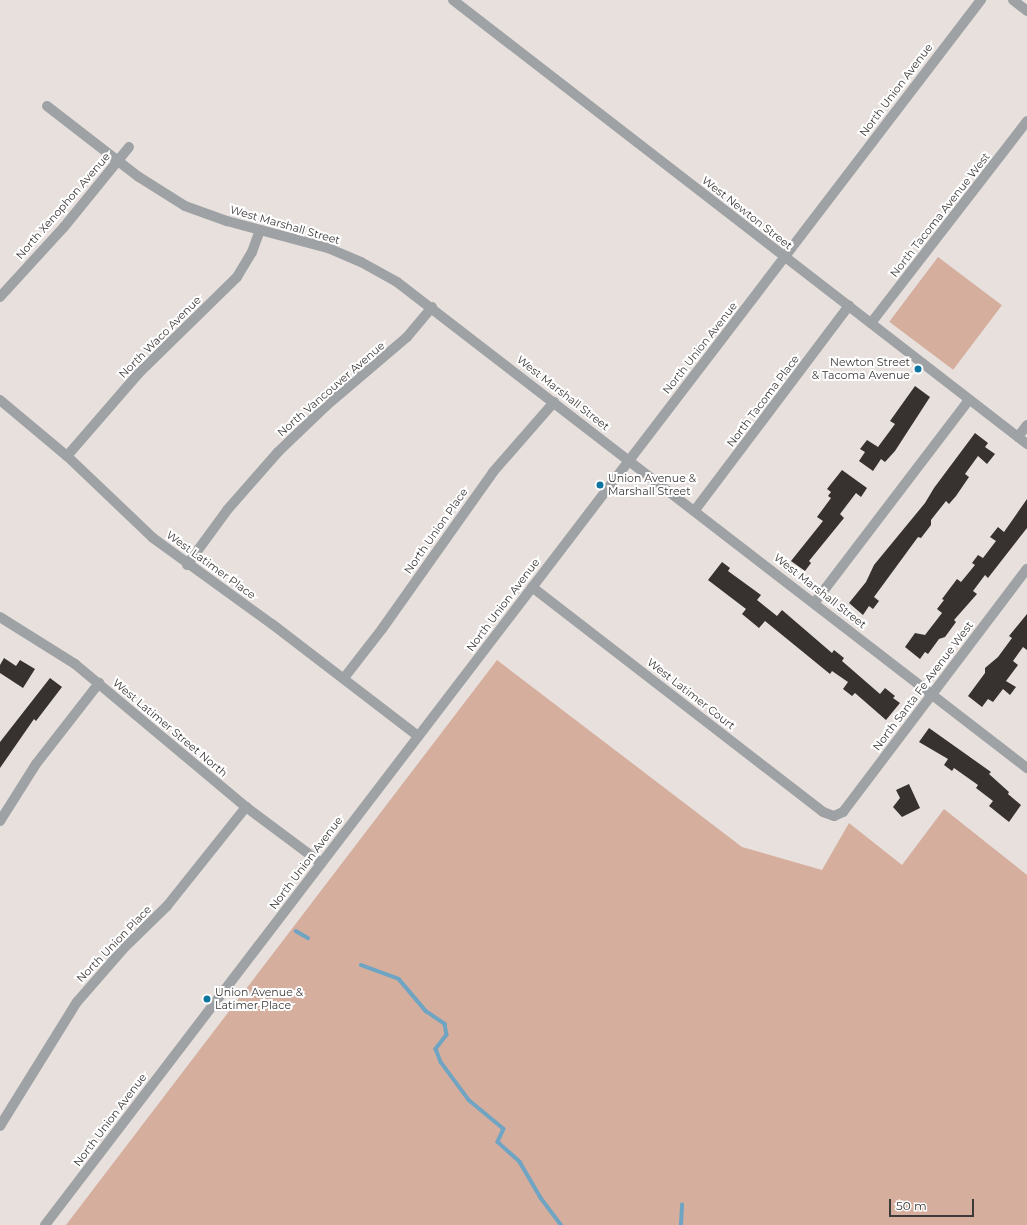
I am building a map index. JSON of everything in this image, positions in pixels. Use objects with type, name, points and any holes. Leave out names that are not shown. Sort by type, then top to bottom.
[{"type":"street","name":"West Newton Street","points":[[453,0],[1027,444]]},
{"type":"street","name":"North Union Avenue","points":[[45,1225],[981,0]]},
{"type":"street","points":[[1013,0],[1027,10]]},
{"type":"street","name":"West Marshall Street","points":[[47,106],[162,193],[185,206],[343,254],[384,273],[432,307],[630,459],[1027,768]]},
{"type":"street","name":"North Tacoma Avenue West","points":[[871,323],[1027,121]]},
{"type":"street","name":"North Xenophon Avenue","points":[[0,297],[64,227],[129,147]]},
{"type":"street","name":"North Waco Avenue","points":[[67,456],[139,373],[236,277],[252,252],[260,230]]},
{"type":"street","name":"North Tacoma Place","points":[[695,510],[849,306]]},
{"type":"street","name":"North Vancouver Avenue","points":[[187,565],[228,509],[278,452],[326,406],[407,337],[432,307]]},
{"type":"street","name":"West Latimer Place","points":[[0,400],[67,456],[137,524],[187,565],[344,678],[418,736]]},
{"type":"street","points":[[815,602],[969,400]]},
{"type":"street","name":"North Union Place","points":[[344,678],[382,629],[493,472],[554,402]]},
{"type":"street","points":[[1018,437],[1027,425]]},
{"type":"street","name":"North Santa Fe Avenue West","points":[[837,816],[843,812],[1027,569]]},
{"type":"street","name":"West Latimer Court","points":[[532,587],[823,812],[837,816]]},
{"type":"street","name":"West Latimer Street North","points":[[0,617],[49,646],[99,683],[246,807],[321,863]]},
{"type":"street","points":[[0,821],[36,764],[99,683]]},
{"type":"street","name":"North Union Place","points":[[0,1126],[77,1002],[118,954],[168,906],[246,807]]},
{"type":"shaded area","points":[[938,257],[1002,305],[953,370],[889,322]]},
{"type":"shaded area","points":[[497,660],[742,847],[822,870],[849,823],[902,865],[944,809],[1027,875],[1027,1225],[66,1225]]},
{"type":"building","points":[[915,386],[930,397],[895,451],[885,462],[881,459],[873,471],[859,461],[865,452],[860,449],[867,440],[878,447],[895,424],[890,421]]},
{"type":"building","points":[[975,433],[988,443],[985,447],[995,454],[987,464],[978,456],[965,474],[969,477],[956,496],[949,504],[946,501],[931,520],[931,525],[921,538],[918,537],[874,597],[879,601],[873,609],[869,606],[863,615],[849,603],[866,582],[874,565],[925,503],[934,488]]},
{"type":"building","points":[[842,470],[867,488],[861,497],[856,493],[840,514],[844,518],[809,561],[811,563],[805,571],[791,561],[823,521],[817,517],[831,498],[828,496],[831,492],[827,489]]},
{"type":"building","points":[[1027,499],[1027,528],[988,578],[985,575],[973,591],[977,594],[954,620],[956,622],[945,637],[939,639],[928,654],[925,652],[920,659],[905,647],[915,633],[925,635],[942,613],[937,609],[944,600],[942,599],[957,579],[961,582],[975,565],[972,563],[978,555],[983,558],[996,541],[990,537],[998,527],[1004,532]]},
{"type":"building","points":[[722,562],[730,568],[728,571],[761,595],[757,600],[777,616],[782,610],[832,653],[834,650],[844,658],[842,661],[880,694],[885,688],[895,696],[893,698],[900,703],[886,720],[855,693],[852,696],[843,689],[848,682],[832,671],[830,674],[765,621],[759,628],[742,614],[746,609],[708,580]]},
{"type":"building","points":[[1027,614],[1027,650],[1023,647],[1013,661],[1018,665],[1006,681],[1016,687],[1010,695],[1003,689],[993,702],[988,699],[982,707],[968,696],[985,673],[985,668],[998,657],[1012,638],[1009,636]]},
{"type":"building","points":[[4,658],[16,666],[20,660],[35,669],[23,688],[0,673],[0,665]]},
{"type":"building","points":[[50,678],[62,687],[36,721],[34,719],[0,768],[0,742]]},
{"type":"building","points":[[929,728],[991,772],[989,774],[1021,805],[1009,822],[989,806],[993,801],[976,788],[978,785],[954,768],[952,771],[944,765],[948,759],[919,742]]},
{"type":"building","points":[[909,784],[920,808],[902,817],[893,807],[900,798],[896,790]]},
{"type":"waterway","points":[[296,931],[308,938]]},
{"type":"waterway","points":[[361,965],[399,979],[426,1011],[445,1024],[447,1035],[436,1049],[441,1062],[469,1100],[504,1129],[498,1142],[520,1162],[541,1198],[561,1225]]},
{"type":"waterway","points":[[681,1225],[682,1205]]},
{"type":"place","name":"Newton Street & Tacoma Avenue","points":[[918,369]]},
{"type":"place","name":"Union Avenue & Marshall Street","points":[[600,485]]},
{"type":"place","name":"Union Avenue & Latimer Place","points":[[207,999]]}]
